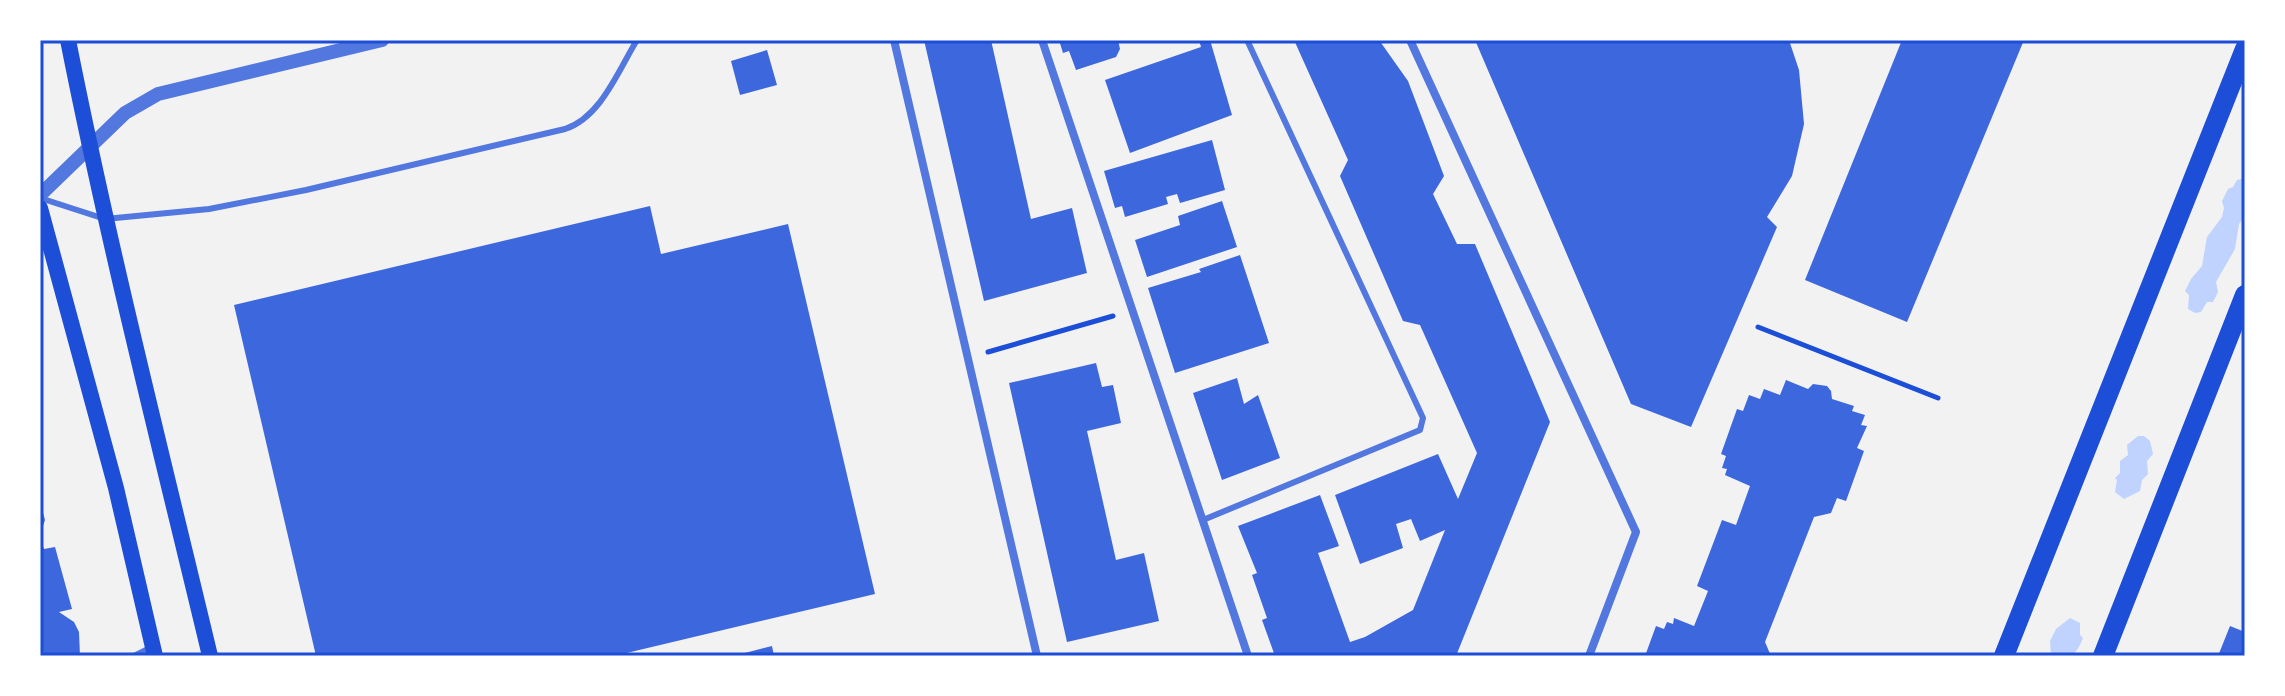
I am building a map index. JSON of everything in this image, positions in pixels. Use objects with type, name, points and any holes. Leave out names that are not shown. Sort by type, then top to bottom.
[{"type":"main road","points":[[68,40],[88,147],[210,656]]},
{"type":"main road","points":[[2004,656],[2245,49]]},
{"type":"main road","points":[[40,208],[116,488],[154,652]]},
{"type":"main road","points":[[2103,656],[2245,295]]},
{"type":"street","points":[[40,197],[125,113],[158,94],[382,40]]},
{"type":"street","points":[[894,40],[1037,656]]},
{"type":"street","points":[[1042,40],[1248,656]]},
{"type":"street","points":[[1410,40],[1636,532],[1589,656]]},
{"type":"street","points":[[136,656],[154,652]]},
{"type":"lane","points":[[40,197],[105,219],[243,204],[572,127],[580,124],[593,111],[637,40]]},
{"type":"lane","points":[[1203,520],[1420,430],[1423,425],[1423,418],[1247,40]]},
{"type":"path","points":[[968,358],[1133,310]]},
{"type":"path","points":[[1758,327],[1938,398]]},
{"type":"water","points":[[2245,178],[2245,216],[2239,224],[2235,249],[2216,282],[2218,292],[2213,302],[2207,302],[2201,312],[2195,313],[2188,309],[2189,295],[2185,291],[2202,266],[2207,237],[2222,217],[2222,201],[2228,189],[2237,180]]},
{"type":"water","points":[[2138,436],[2150,441],[2153,454],[2147,461],[2148,474],[2142,480],[2140,491],[2124,499],[2115,492],[2115,478],[2120,473],[2120,461],[2128,455],[2127,445]]},
{"type":"water","points":[[2070,618],[2080,623],[2083,638],[2080,645],[2072,655],[2051,656],[2050,641],[2056,629]]},
{"type":"building","points":[[924,40],[991,40],[1031,219],[1072,208],[1087,273],[984,301]]},
{"type":"building","points":[[1059,40],[1118,40],[1120,49],[1116,57],[1076,70],[1069,51],[1063,53]]},
{"type":"building","points":[[1199,40],[1210,40],[1232,115],[1130,153],[1105,80],[1201,47]]},
{"type":"building","points":[[1294,40],[1379,40],[1408,81],[1444,176],[1433,194],[1457,244],[1475,244],[1550,422],[1456,656],[1275,656],[1262,620],[1267,618],[1252,575],[1257,573],[1238,526],[1320,495],[1339,546],[1318,553],[1350,642],[1413,610],[1445,530],[1420,541],[1411,519],[1396,524],[1403,548],[1360,564],[1335,495],[1438,454],[1458,499],[1477,453],[1420,325],[1403,321],[1340,176],[1348,160]]},
{"type":"building","points":[[1475,40],[1789,40],[1799,70],[1804,124],[1792,176],[1767,217],[1777,227],[1691,427],[1631,404]]},
{"type":"building","points":[[1902,40],[2024,40],[1907,322],[1805,280]]},
{"type":"building","points":[[767,50],[777,85],[740,95],[731,61]]},
{"type":"building","points":[[1212,140],[1225,190],[1180,203],[1177,194],[1166,197],[1168,204],[1125,217],[1122,206],[1115,208],[1104,171]]},
{"type":"building","points":[[1222,201],[1237,247],[1147,277],[1135,240],[1180,225],[1178,216]]},
{"type":"building","points":[[650,206],[661,254],[788,224],[875,594],[614,656],[316,656],[234,305]]},
{"type":"building","points":[[1240,255],[1269,343],[1175,373],[1148,288],[1201,272],[1199,269]]},
{"type":"building","points":[[1096,363],[1102,387],[1113,385],[1121,423],[1087,431],[1116,560],[1144,553],[1159,621],[1067,642],[1009,383]]},
{"type":"building","points":[[1237,378],[1244,404],[1258,395],[1280,458],[1222,480],[1193,393]]},
{"type":"building","points":[[1786,380],[1808,389],[1813,384],[1827,386],[1832,399],[1854,406],[1852,411],[1865,415],[1861,425],[1867,426],[1857,448],[1864,451],[1846,501],[1837,498],[1831,513],[1814,517],[1765,642],[1771,656],[1645,656],[1656,626],[1664,629],[1667,622],[1673,624],[1674,618],[1694,626],[1708,591],[1697,586],[1722,520],[1736,525],[1750,486],[1725,475],[1727,469],[1722,468],[1726,456],[1721,454],[1737,409],[1743,411],[1749,395],[1760,399],[1764,389],[1780,395]]},
{"type":"building","points":[[40,502],[45,520],[41,532],[40,532]]},
{"type":"building","points":[[40,538],[44,549],[55,547],[72,609],[59,612],[74,622],[79,632],[80,656],[40,656]]},
{"type":"building","points":[[2230,626],[2245,632],[2245,656],[2218,656]]},
{"type":"building","points":[[772,646],[774,656],[737,656],[737,655]]}]
